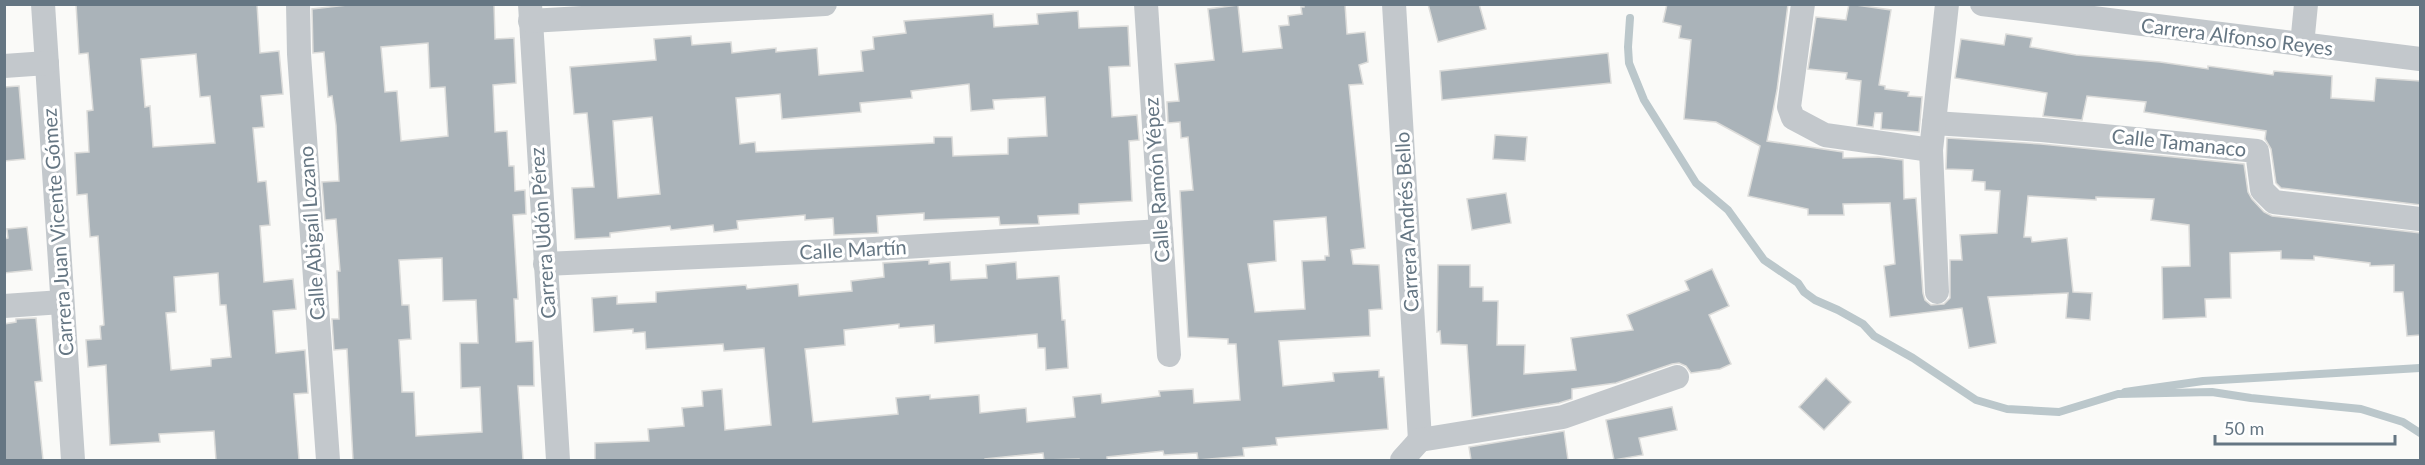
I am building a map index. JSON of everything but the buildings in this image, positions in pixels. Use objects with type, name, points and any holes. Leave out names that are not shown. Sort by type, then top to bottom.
[{"type":"street","name":"Carrera Juan Vicente Gómez","points":[[43,4],[73,460]]},
{"type":"street","name":"Calle Abigaíl Lozano","points":[[298,4],[298,54],[328,460]]},
{"type":"street","points":[[530,13],[825,4]]},
{"type":"street","name":"Calle Ramón Yépez","points":[[1146,4],[1169,355]]},
{"type":"street","name":"Carrera Andrés Bello","points":[[1394,4],[1420,440]]},
{"type":"street","points":[[1803,4],[1789,107],[1793,118],[1825,135],[1931,150]]},
{"type":"street","points":[[1937,292],[1931,150],[1947,4]]},
{"type":"street","name":"Carrera Alfonso Reyes","points":[[1982,4],[2421,59]]},
{"type":"street","points":[[2302,45],[2306,4]]},
{"type":"street","name":"Carrera Udón Pérez","points":[[530,13],[558,460]]},
{"type":"street","points":[[4,66],[47,63]]},
{"type":"street","name":"Calle Tamanaco","points":[[1934,123],[2043,130],[2257,152],[2262,190],[2274,202],[2421,219]]},
{"type":"street","name":"Calle Martín","points":[[545,264],[873,249],[1161,231]]},
{"type":"street","points":[[4,306],[62,302]]},
{"type":"street","points":[[1403,460],[1420,440],[1563,417],[1677,377]]},
{"type":"waterway","points":[[1630,18],[1629,63],[1644,100],[1696,183],[1728,210],[1764,260],[1798,283],[1804,292],[1815,300],[1863,324],[1874,336],[1913,358],[1976,400],[2007,409],[2059,412],[2118,394],[2212,392],[2361,409],[2403,422],[2420,433]]},
{"type":"waterway","points":[[2125,392],[2203,381],[2420,368]]}]
